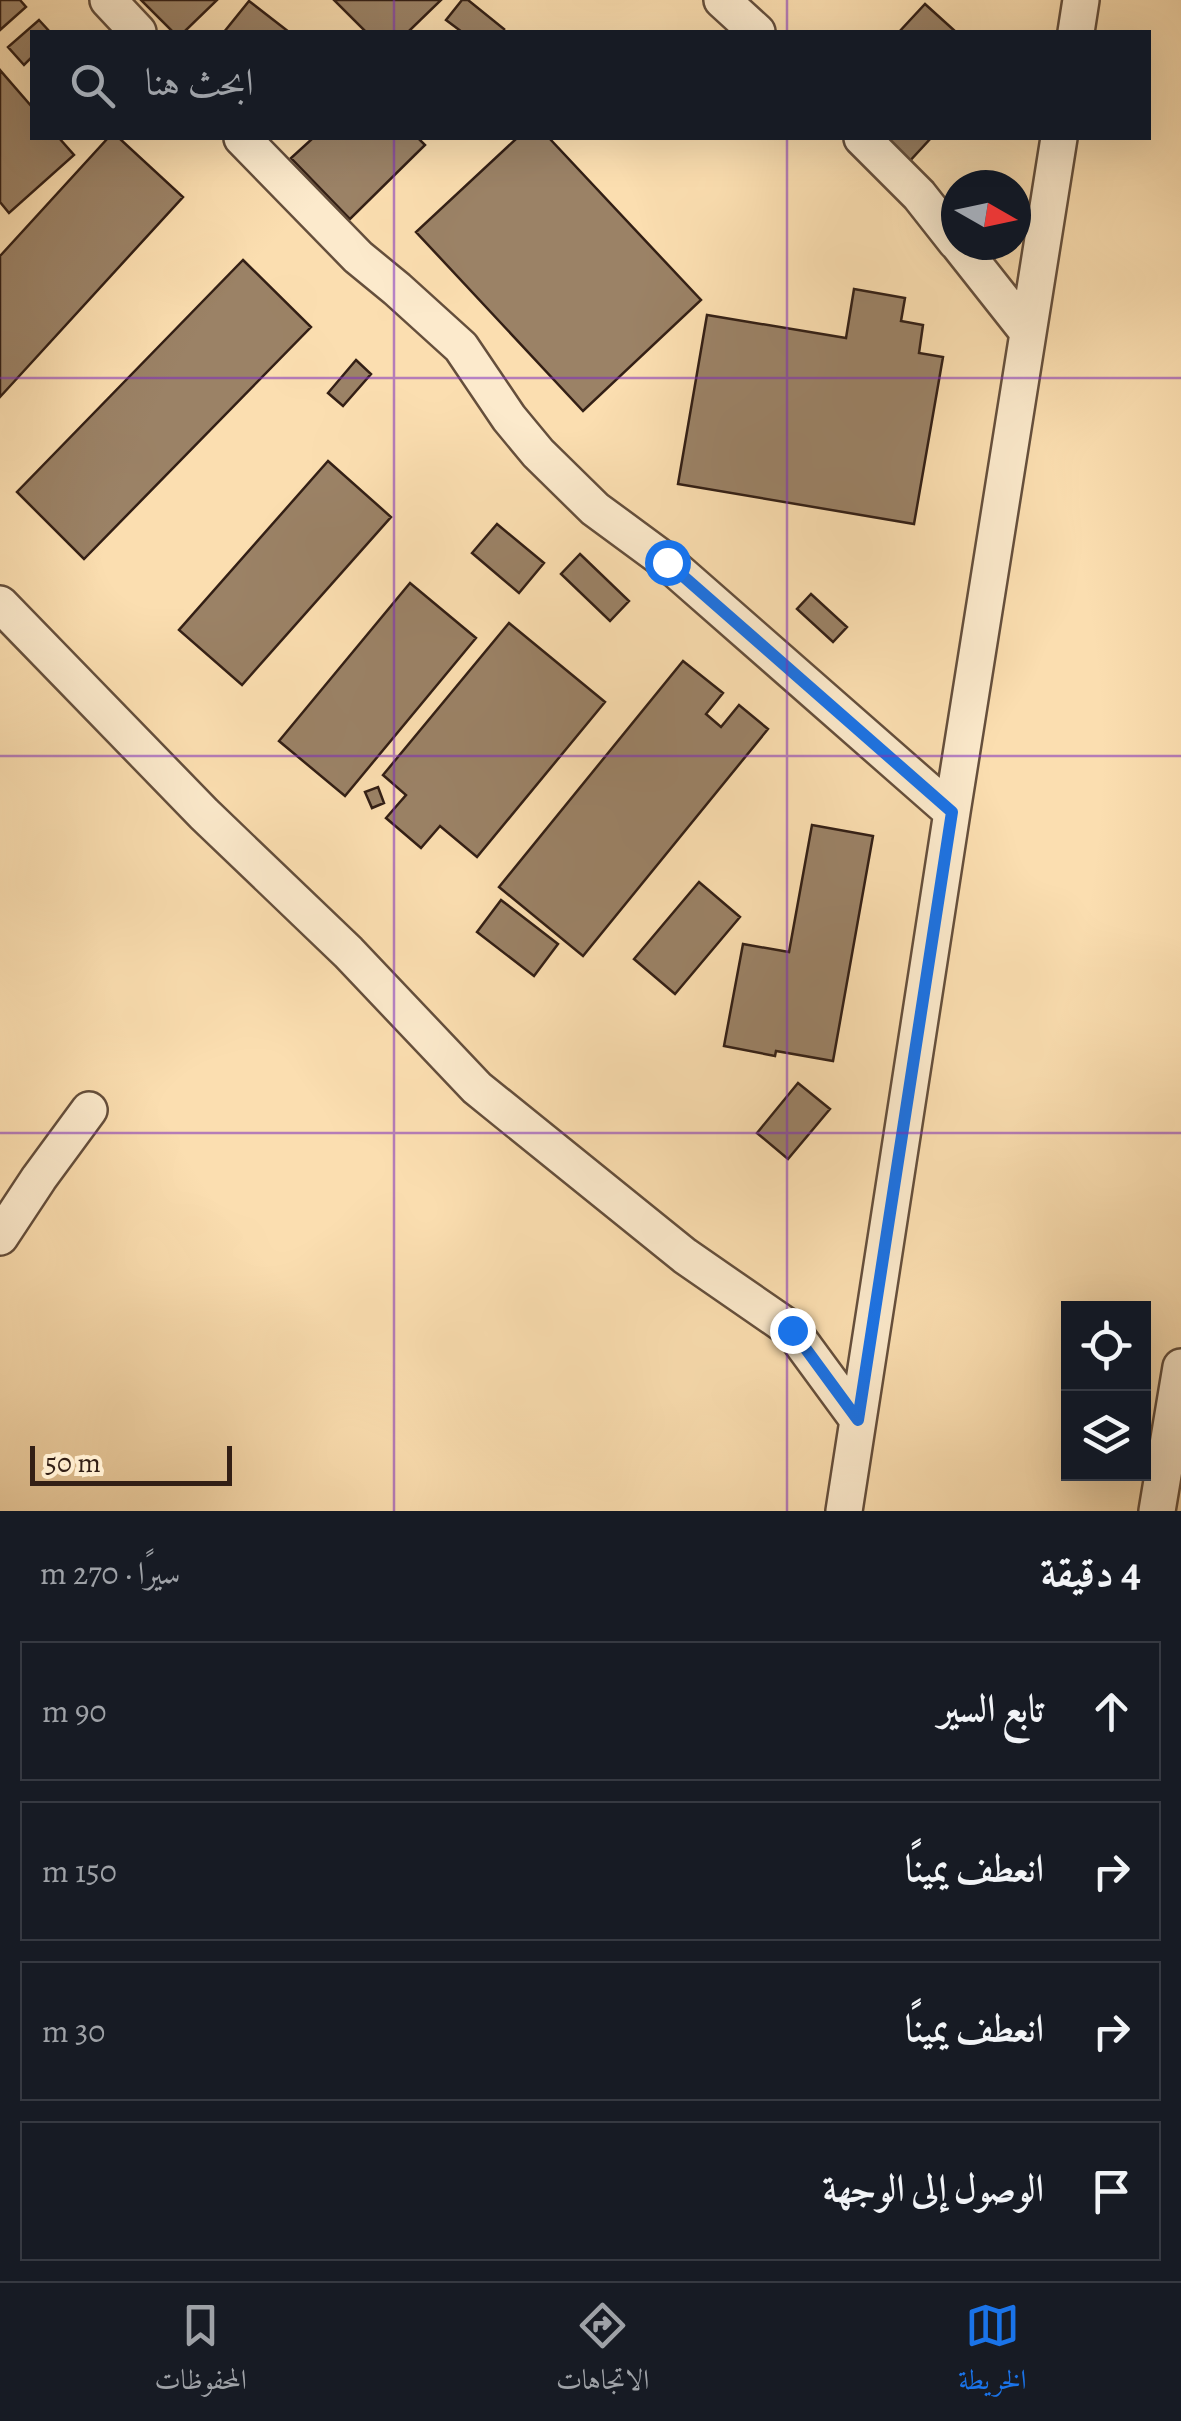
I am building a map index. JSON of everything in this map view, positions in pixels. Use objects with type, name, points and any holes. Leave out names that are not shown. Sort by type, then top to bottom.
[{"type":"street","points":[[108,0],[136,30]]},
{"type":"street","points":[[722,0],[755,30]]},
{"type":"street","points":[[1076,30],[1081,0]]},
{"type":"street","points":[[244,140],[358,256],[461,347],[538,454],[595,509],[667,562],[952,812]]},
{"type":"street","points":[[864,140],[941,223]]},
{"type":"street","points":[[844,1511],[1059,140]]},
{"type":"street","points":[[971,260],[1027,331]]},
{"type":"street","points":[[0,604],[204,814],[348,952],[478,1088],[685,1256],[792,1330],[858,1420]]},
{"type":"street","points":[[0,1238],[89,1110]]},
{"type":"street","points":[[1158,1511],[1181,1367]]},
{"type":"building","points":[[0,0],[20,0],[26,7],[0,30]]},
{"type":"building","points":[[141,0],[217,0],[186,30],[171,30]]},
{"type":"building","points":[[334,0],[441,0],[410,30],[364,30]]},
{"type":"building","points":[[462,0],[468,0],[504,29],[459,30],[446,20]]},
{"type":"building","points":[[249,1],[286,30],[226,30]]},
{"type":"building","points":[[925,4],[954,30],[901,30]]},
{"type":"building","points":[[39,20],[48,30],[30,30],[30,59],[24,65],[8,47]]},
{"type":"building","points":[[0,70],[30,105],[30,140],[61,140],[74,155],[9,213],[0,202]]},
{"type":"building","points":[[106,140],[121,140],[183,197],[0,397],[0,256]]},
{"type":"building","points":[[311,140],[420,140],[425,145],[350,219],[291,158]]},
{"type":"building","points":[[515,140],[551,140],[701,300],[583,411],[416,232]]},
{"type":"building","points":[[881,140],[929,140],[907,164]]},
{"type":"building","points":[[243,260],[311,327],[84,559],[17,492]]},
{"type":"building","points":[[854,289],[905,298],[901,321],[923,325],[919,353],[943,357],[914,524],[678,484],[707,315],[846,338]]},
{"type":"building","points":[[356,360],[371,374],[343,406],[328,393]]},
{"type":"building","points":[[328,461],[391,517],[242,685],[179,630]]},
{"type":"building","points":[[497,524],[544,563],[519,593],[472,553]]},
{"type":"building","points":[[580,554],[629,601],[610,621],[561,574]]},
{"type":"building","points":[[410,583],[476,638],[345,796],[279,741]]},
{"type":"building","points":[[811,594],[847,627],[833,642],[797,609]]},
{"type":"building","points":[[509,623],[605,702],[477,857],[440,826],[421,848],[386,818],[406,795],[383,775]]},
{"type":"building","points":[[683,661],[723,693],[706,714],[721,727],[739,705],[768,729],[583,956],[499,887]]},
{"type":"building","points":[[378,787],[384,803],[372,808],[365,792]]},
{"type":"building","points":[[812,825],[873,836],[833,1061],[724,1046],[743,944],[789,952]]},
{"type":"building","points":[[699,882],[740,917],[675,994],[634,959]]},
{"type":"building","points":[[501,900],[558,944],[534,976],[477,932]]},
{"type":"building","points":[[798,1083],[830,1109],[788,1159],[757,1133]]},
{"type":"route","points":[[667,562],[952,812],[858,1420],[792,1330]]}]
